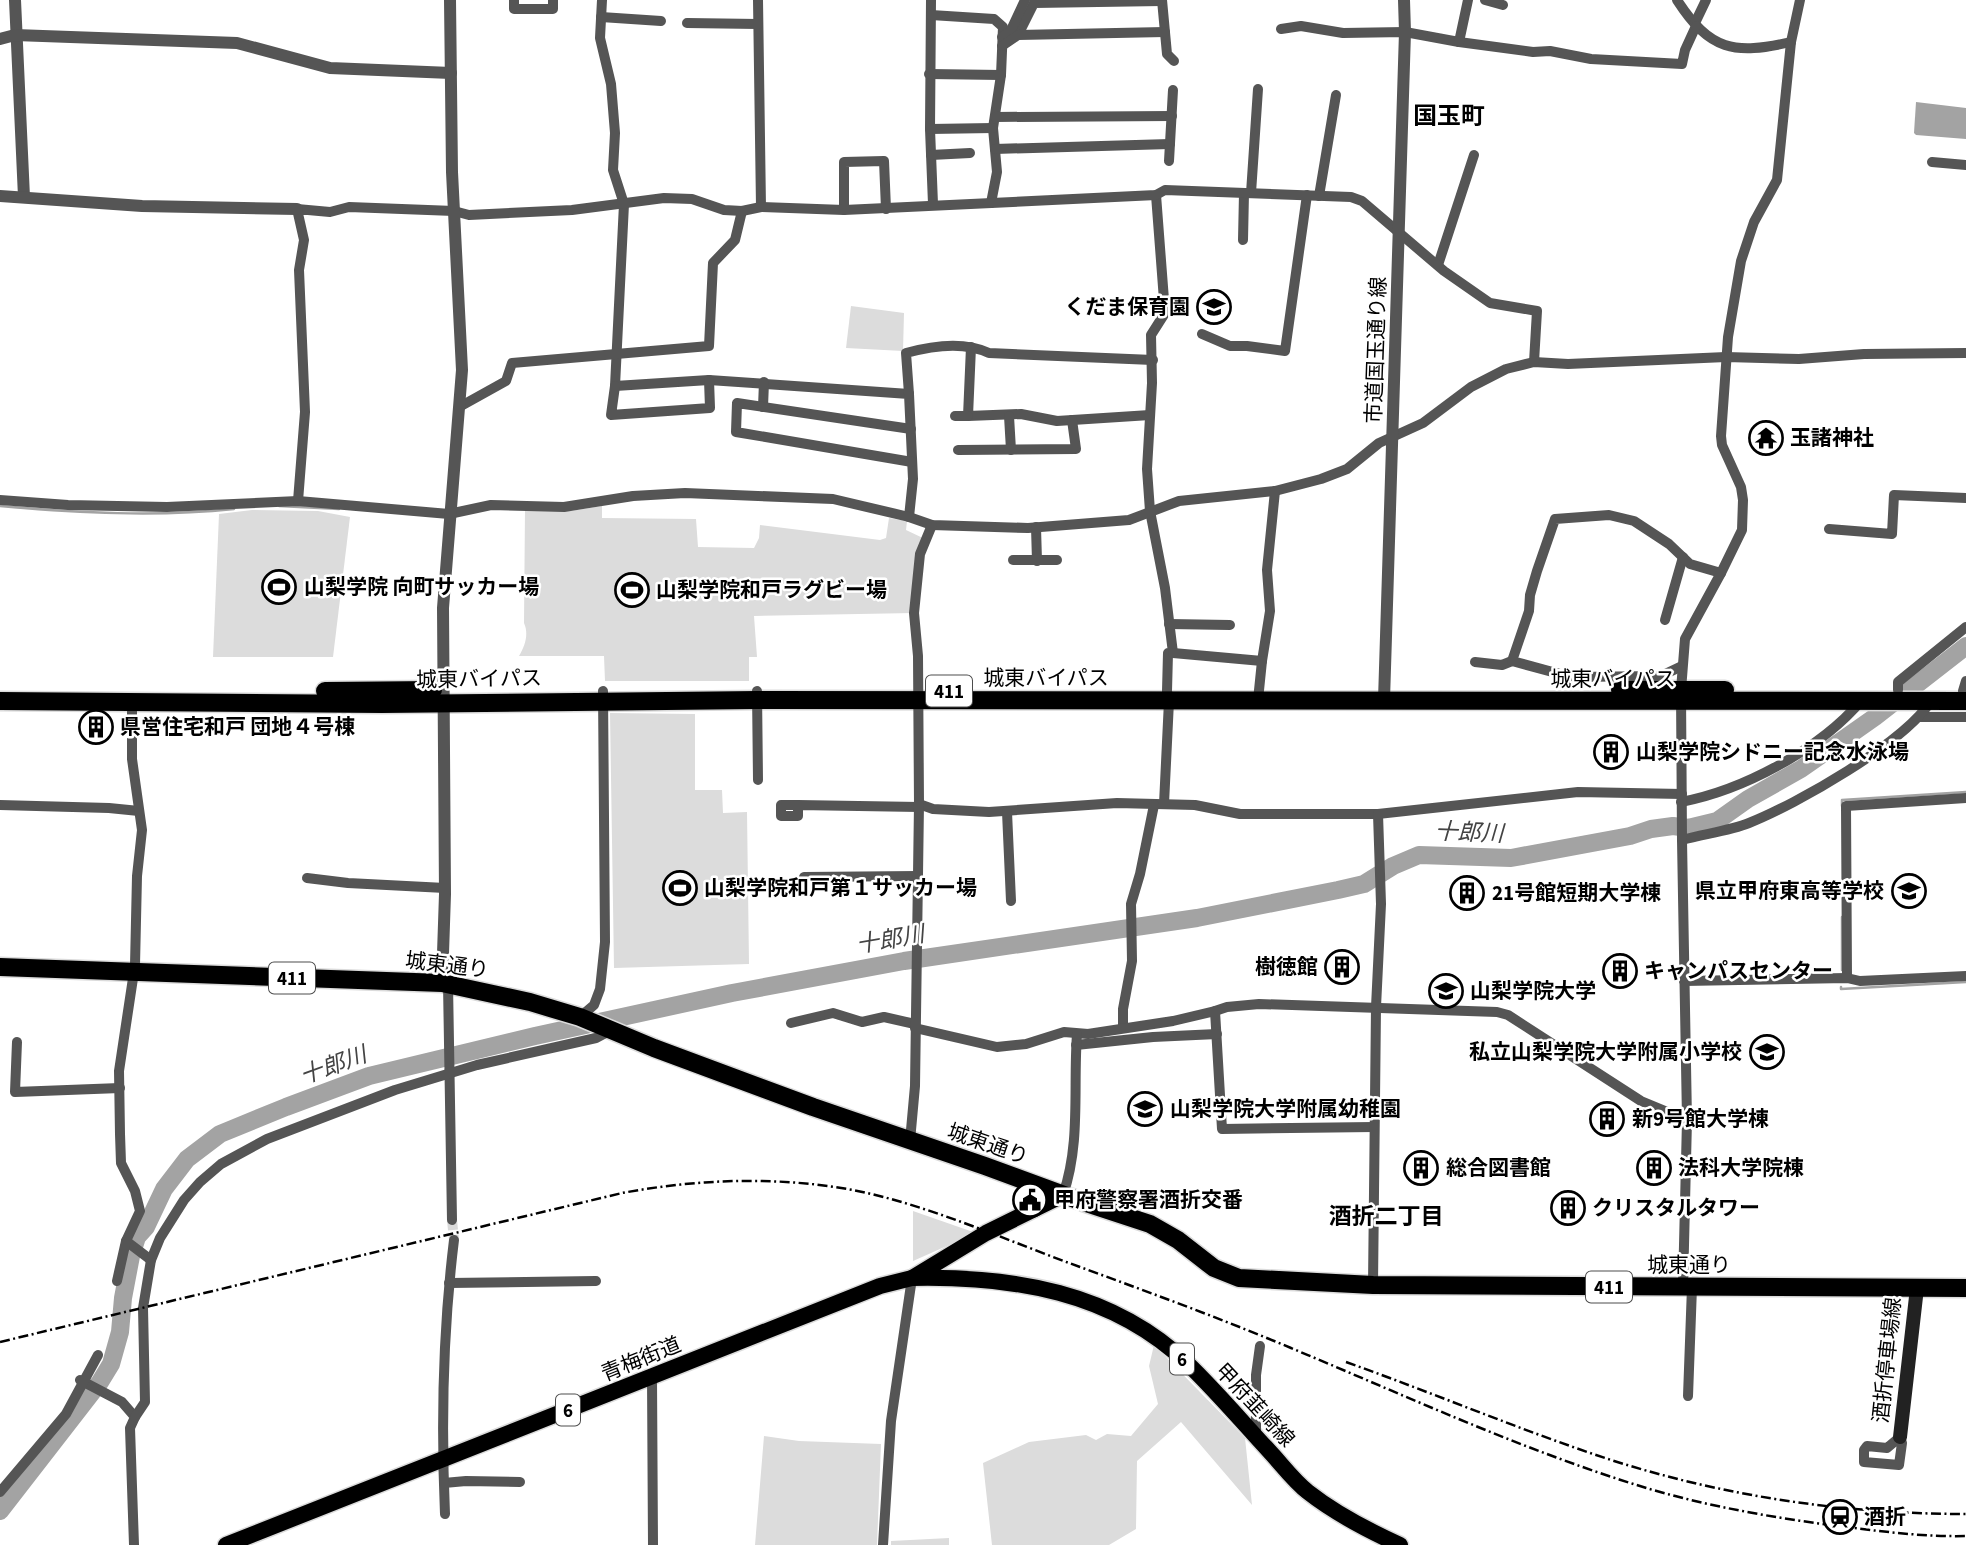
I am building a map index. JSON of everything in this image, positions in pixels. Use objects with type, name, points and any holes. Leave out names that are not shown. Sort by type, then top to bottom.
[{"type":"highway","name":"城東バイパス","points":[[1681,696],[1898,690],[1929,703]]},
{"type":"highway","name":"城東バイパス","points":[[0,692],[443,696],[1681,696],[1929,703],[1965,691]]},
{"type":"highway","name":"城東バイパス","points":[[0,701],[382,704],[443,696]]},
{"type":"highway","name":"城東通り","points":[[0,967],[445,984],[530,1002],[580,1017],[653,1048],[1063,1195],[1150,1223],[1178,1240],[1214,1268],[1239,1278],[1373,1285],[1966,1288]]},
{"type":"main road","name":"青梅街道","points":[[226,1545],[880,1286],[912,1278],[986,1233],[1063,1195]]},
{"type":"main road","name":"甲府韮崎線","points":[[912,1278],[953,1277],[1006,1281],[1054,1290],[1107,1310],[1145,1331],[1186,1363],[1305,1490],[1356,1524],[1400,1545]]},
{"type":"main road","name":"酒折停車場線","points":[[1900,1437],[1917,1288]]},
{"type":"street","points":[[15,0],[24,197]]},
{"type":"street","points":[[450,0],[452,172],[462,370],[443,608],[445,984],[449,1043],[452,1220]]},
{"type":"street","points":[[514,0],[514,9],[553,9],[553,0]]},
{"type":"street","points":[[603,0],[600,38],[611,84],[615,133],[613,170],[624,204],[615,386],[611,415],[710,408],[709,380]]},
{"type":"street","points":[[758,0],[761,207]]},
{"type":"street","points":[[931,0],[929,74],[933,204]]},
{"type":"street","name":"市道国玉通り線","points":[[1384,695],[1404,0]]},
{"type":"street","points":[[1460,42],[1468,0]]},
{"type":"street","points":[[1485,0],[1503,5]]},
{"type":"street","points":[[1676,0],[1695,24],[1713,39],[1731,47],[1744,50],[1791,43]]},
{"type":"street","points":[[1281,29],[1301,26],[1343,33],[1405,32],[1606,61],[1682,64],[1685,50],[1706,0]]},
{"type":"street","points":[[1688,1396],[1682,666],[1688,632],[1738,541],[1743,513],[1741,487],[1728,461],[1721,436],[1726,357],[1742,254],[1754,222],[1777,180],[1791,43],[1800,0]]},
{"type":"street","points":[[1002,42],[1032,1]]},
{"type":"street","points":[[1032,1],[1162,1],[1167,54],[1174,61]]},
{"type":"street","points":[[1018,35],[1032,1]]},
{"type":"street","points":[[930,15],[994,19],[1003,27],[1001,75],[994,122],[997,172],[991,203]]},
{"type":"street","points":[[601,17],[661,21]]},
{"type":"street","points":[[687,23],[758,24]]},
{"type":"street","points":[[1002,42],[1018,35],[1164,32]]},
{"type":"street","points":[[0,39],[15,36],[237,43],[330,68],[451,73]]},
{"type":"street","points":[[929,74],[1001,75]]},
{"type":"street","points":[[1243,240],[1258,89]]},
{"type":"street","points":[[1169,161],[1173,90]]},
{"type":"street","points":[[1319,196],[1336,95]]},
{"type":"street","points":[[930,129],[994,122],[1172,116]]},
{"type":"street","points":[[995,149],[1170,144]]},
{"type":"street","points":[[931,155],[970,153]]},
{"type":"street","points":[[1438,265],[1474,155]]},
{"type":"street","points":[[844,210],[844,162],[884,161],[886,209]]},
{"type":"street","points":[[1932,162],[1966,165]]},
{"type":"street","points":[[0,196],[142,206],[330,212],[349,207],[454,211],[469,215],[572,210],[664,198],[692,199],[724,210],[742,211],[761,207],[886,209],[933,204],[1156,195],[1165,190],[1351,197],[1362,201],[1438,265],[1490,303],[1537,311],[1534,362]]},
{"type":"street","points":[[1156,195],[1165,313],[1151,335],[1153,360],[1147,469],[1150,511],[1165,589],[1173,653]]},
{"type":"street","points":[[1202,334],[1230,346],[1285,351],[1307,195]]},
{"type":"street","points":[[297,209],[304,240],[299,270],[305,412],[298,501]]},
{"type":"street","points":[[461,406],[506,382],[512,363],[709,346],[713,263],[734,240],[742,211]]},
{"type":"street","points":[[909,517],[913,479],[906,353],[950,346],[989,353],[1153,360]]},
{"type":"street","points":[[968,415],[971,348]]},
{"type":"street","points":[[0,500],[167,508],[298,501],[449,514],[491,505],[564,507],[633,496],[685,494],[833,499],[933,525],[1037,527],[1129,520],[1180,500],[1275,491],[1321,480],[1347,469],[1379,443],[1423,423],[1471,387],[1506,369],[1534,362],[1636,363],[1726,357],[1799,359],[1864,354],[1966,353]]},
{"type":"street","points":[[615,386],[709,380],[909,394]]},
{"type":"street","points":[[763,407],[764,382]]},
{"type":"street","points":[[911,429],[737,403],[736,432],[912,462]]},
{"type":"street","points":[[955,416],[1021,414],[1057,421],[1150,415]]},
{"type":"street","points":[[1009,416],[1011,450]]},
{"type":"street","points":[[958,450],[1076,449],[1072,420]]},
{"type":"street","points":[[1258,696],[1270,611],[1267,570],[1275,491]]},
{"type":"street","points":[[1829,529],[1892,534],[1895,495],[1966,498]]},
{"type":"street","points":[[1511,661],[1529,611],[1536,571],[1555,519],[1609,515],[1634,521],[1669,544],[1690,564],[1721,573]]},
{"type":"street","points":[[910,1140],[915,1086],[919,806],[919,696],[914,613],[920,555],[933,525]]},
{"type":"street","points":[[1037,527],[1038,561]]},
{"type":"street","points":[[1665,620],[1683,557]]},
{"type":"street","points":[[1013,560],[1057,560]]},
{"type":"street","points":[[1169,624],[1230,625]]},
{"type":"street","points":[[1898,690],[1898,682],[1966,627]]},
{"type":"street","points":[[1123,1027],[1123,1009],[1132,961],[1130,917],[1159,804],[1168,696],[1168,653],[1262,661]]},
{"type":"street","points":[[1475,662],[1502,665],[1511,661],[1571,677],[1661,676],[1682,666]]},
{"type":"street","points":[[580,1017],[594,1004],[600,989],[605,948],[603,696]]},
{"type":"street","points":[[757,696],[758,780]]},
{"type":"street","points":[[117,1281],[127,1241],[140,1210],[135,1191],[121,1163],[119,1071],[134,972],[137,876],[142,830],[131,743],[132,701]]},
{"type":"street","points":[[798,805],[919,806],[949,811],[1007,812],[1117,803],[1195,805],[1240,814],[1378,814],[1578,792],[1682,802],[1715,794],[1775,766],[1825,734],[1868,701]]},
{"type":"street","points":[[1682,840],[1748,824],[1806,795],[1866,758],[1929,703],[1966,717]]},
{"type":"street","points":[[1847,978],[1846,806],[1966,798]]},
{"type":"street","points":[[0,805],[139,811]]},
{"type":"street","points":[[1007,812],[1012,901]]},
{"type":"street","points":[[1373,1285],[1376,1007],[1381,904],[1378,814]]},
{"type":"street","points":[[804,877],[918,876]]},
{"type":"street","points":[[307,878],[445,888]]},
{"type":"street","points":[[1684,981],[1847,978],[1860,981],[1966,976]]},
{"type":"street","points":[[1076,1039],[1123,1027],[1173,1021],[1227,1007],[1259,1004],[1497,1012],[1508,1015],[1641,1101],[1687,1120]]},
{"type":"street","points":[[1215,1011],[1222,1129],[1374,1127]]},
{"type":"street","points":[[791,1023],[833,1013],[862,1022],[884,1017],[997,1047],[1026,1044],[1064,1032],[1076,1039],[1217,1034]]},
{"type":"street","points":[[134,1545],[130,1428],[145,1402],[143,1308],[150,1259],[184,1200],[200,1182],[221,1164],[267,1139],[344,1108],[449,1073],[596,1038],[611,1030]]},
{"type":"street","points":[[1063,1195],[1072,1170],[1075,1137],[1076,1039]]},
{"type":"street","points":[[17,1042],[15,1092],[120,1088]]},
{"type":"street","points":[[445,1514],[444,1393],[449,1283],[454,1240]]},
{"type":"street","points":[[127,1241],[150,1259]]},
{"type":"street","points":[[883,1545],[891,1421],[912,1278]]},
{"type":"street","points":[[449,1283],[596,1281]]},
{"type":"street","points":[[1255,1436],[1256,1376],[1260,1346]]},
{"type":"street","points":[[0,1492],[66,1414],[98,1355]]},
{"type":"street","points":[[652,1378],[653,1545]]},
{"type":"street","points":[[84,1383],[122,1402],[135,1418]]},
{"type":"street","points":[[444,1483],[520,1482]]},
{"type":"shaded area","points":[[1916,102],[1966,108],[1966,139],[1916,135]]},
{"type":"shaded area","points":[[851,306],[904,313],[903,351],[846,348]]},
{"type":"shaded area","name":"山梨学院和戸ラグビー場","points":[[602,506],[602,518],[696,519],[698,547],[754,548],[759,538],[760,525],[880,540],[886,538],[889,518],[907,521],[906,530],[925,539],[914,613],[754,616],[757,657],[749,657],[749,681],[605,681],[604,656],[519,656],[526,636],[525,509],[571,511]]},
{"type":"shaded area","name":"山梨学院 向町サッカー場","points":[[252,510],[318,511],[350,517],[333,657],[213,657],[219,514]]},
{"type":"shaded area","name":"山梨学院和戸第１サッカー場","points":[[610,713],[695,714],[695,790],[722,790],[723,813],[747,812],[749,964],[614,968]]},
{"type":"shaded area","points":[[913,1211],[976,1233],[913,1261]]},
{"type":"shaded area","points":[[1154,1345],[1245,1438],[1252,1505],[1181,1422],[1137,1461],[1136,1529],[1109,1545],[992,1545],[983,1463],[1029,1442],[1086,1435],[1096,1440],[1107,1434],[1131,1436],[1158,1404],[1149,1366]]},
{"type":"shaded area","points":[[764,1436],[799,1441],[881,1444],[877,1545],[755,1545]]},
{"type":"shaded area","points":[[949,1538],[949,1545],[891,1545],[891,1541]]},
{"type":"waterway","points":[[0,506],[117,513],[234,509]]},
{"type":"waterway","points":[[279,506],[339,509]]},
{"type":"waterway","name":"十郎川","points":[[0,1511],[111,1364],[120,1332],[123,1298],[137,1237],[146,1227],[164,1189],[187,1159],[220,1134],[369,1076],[732,993],[904,961],[1197,918],[1338,890],[1364,884],[1393,866],[1419,855],[1511,858],[1630,836],[1651,829],[1673,826],[1688,828],[1717,821],[1748,799],[1801,769],[1875,717],[1966,646]]},
{"type":"waterway","points":[[1842,806],[1842,800],[1966,792]]},
{"type":"waterway","points":[[1842,917],[1842,970]]},
{"type":"waterway","points":[[1841,987],[1966,982]]},
{"type":"tunnel","points":[[452,1220],[454,1240]]},
{"type":"railway","points":[[0,1342],[622,1193],[708,1182],[795,1183],[853,1190],[968,1224],[1239,1327],[1516,1442],[1653,1490],[1725,1508],[1797,1520],[1906,1534],[1966,1536]]},
{"type":"railway","points":[[1346,1362],[1572,1447],[1693,1483],[1829,1506],[1874,1511],[1966,1514]]},
{"type":"place","name":"くだま保育園","points":[[1214,307]]},
{"type":"place","name":"玉諸神社","points":[[1766,438]]},
{"type":"place","name":"山梨学院 向町サッカー場","points":[[279,587]]},
{"type":"place","name":"山梨学院和戸ラグビー場","points":[[632,590]]},
{"type":"place","name":"県営住宅和戸 団地４号棟","points":[[96,727]]},
{"type":"place","name":"山梨学院シドニー記念水泳場","points":[[1611,752]]},
{"type":"place","name":"山梨学院和戸第１サッカー場","points":[[680,888]]},
{"type":"place","name":"県立甲府東高等学校","points":[[1909,891]]},
{"type":"place","name":"21号館短期大学棟","points":[[1467,893]]},
{"type":"place","name":"樹徳館","points":[[1342,967]]},
{"type":"place","name":"キャンパスセンター","points":[[1620,971]]},
{"type":"place","name":"山梨学院大学","points":[[1446,991]]},
{"type":"place","name":"私立山梨学院大学附属小学校","points":[[1767,1052]]},
{"type":"place","name":"山梨学院大学附属幼稚園","points":[[1145,1109]]},
{"type":"place","name":"新9号館大学棟","points":[[1607,1119]]},
{"type":"place","name":"総合図書館","points":[[1421,1168]]},
{"type":"place","name":"法科大学院棟","points":[[1654,1168]]},
{"type":"place","name":"甲府警察署酒折交番","points":[[1030,1200]]},
{"type":"place","name":"クリスタルタワー","points":[[1568,1208]]},
{"type":"place","name":"酒折","points":[[1840,1517]]},
{"type":"district","name":"国玉町","points":[[1449,116]]},
{"type":"district","name":"酒折二丁目","points":[[1386,1216]]}]
